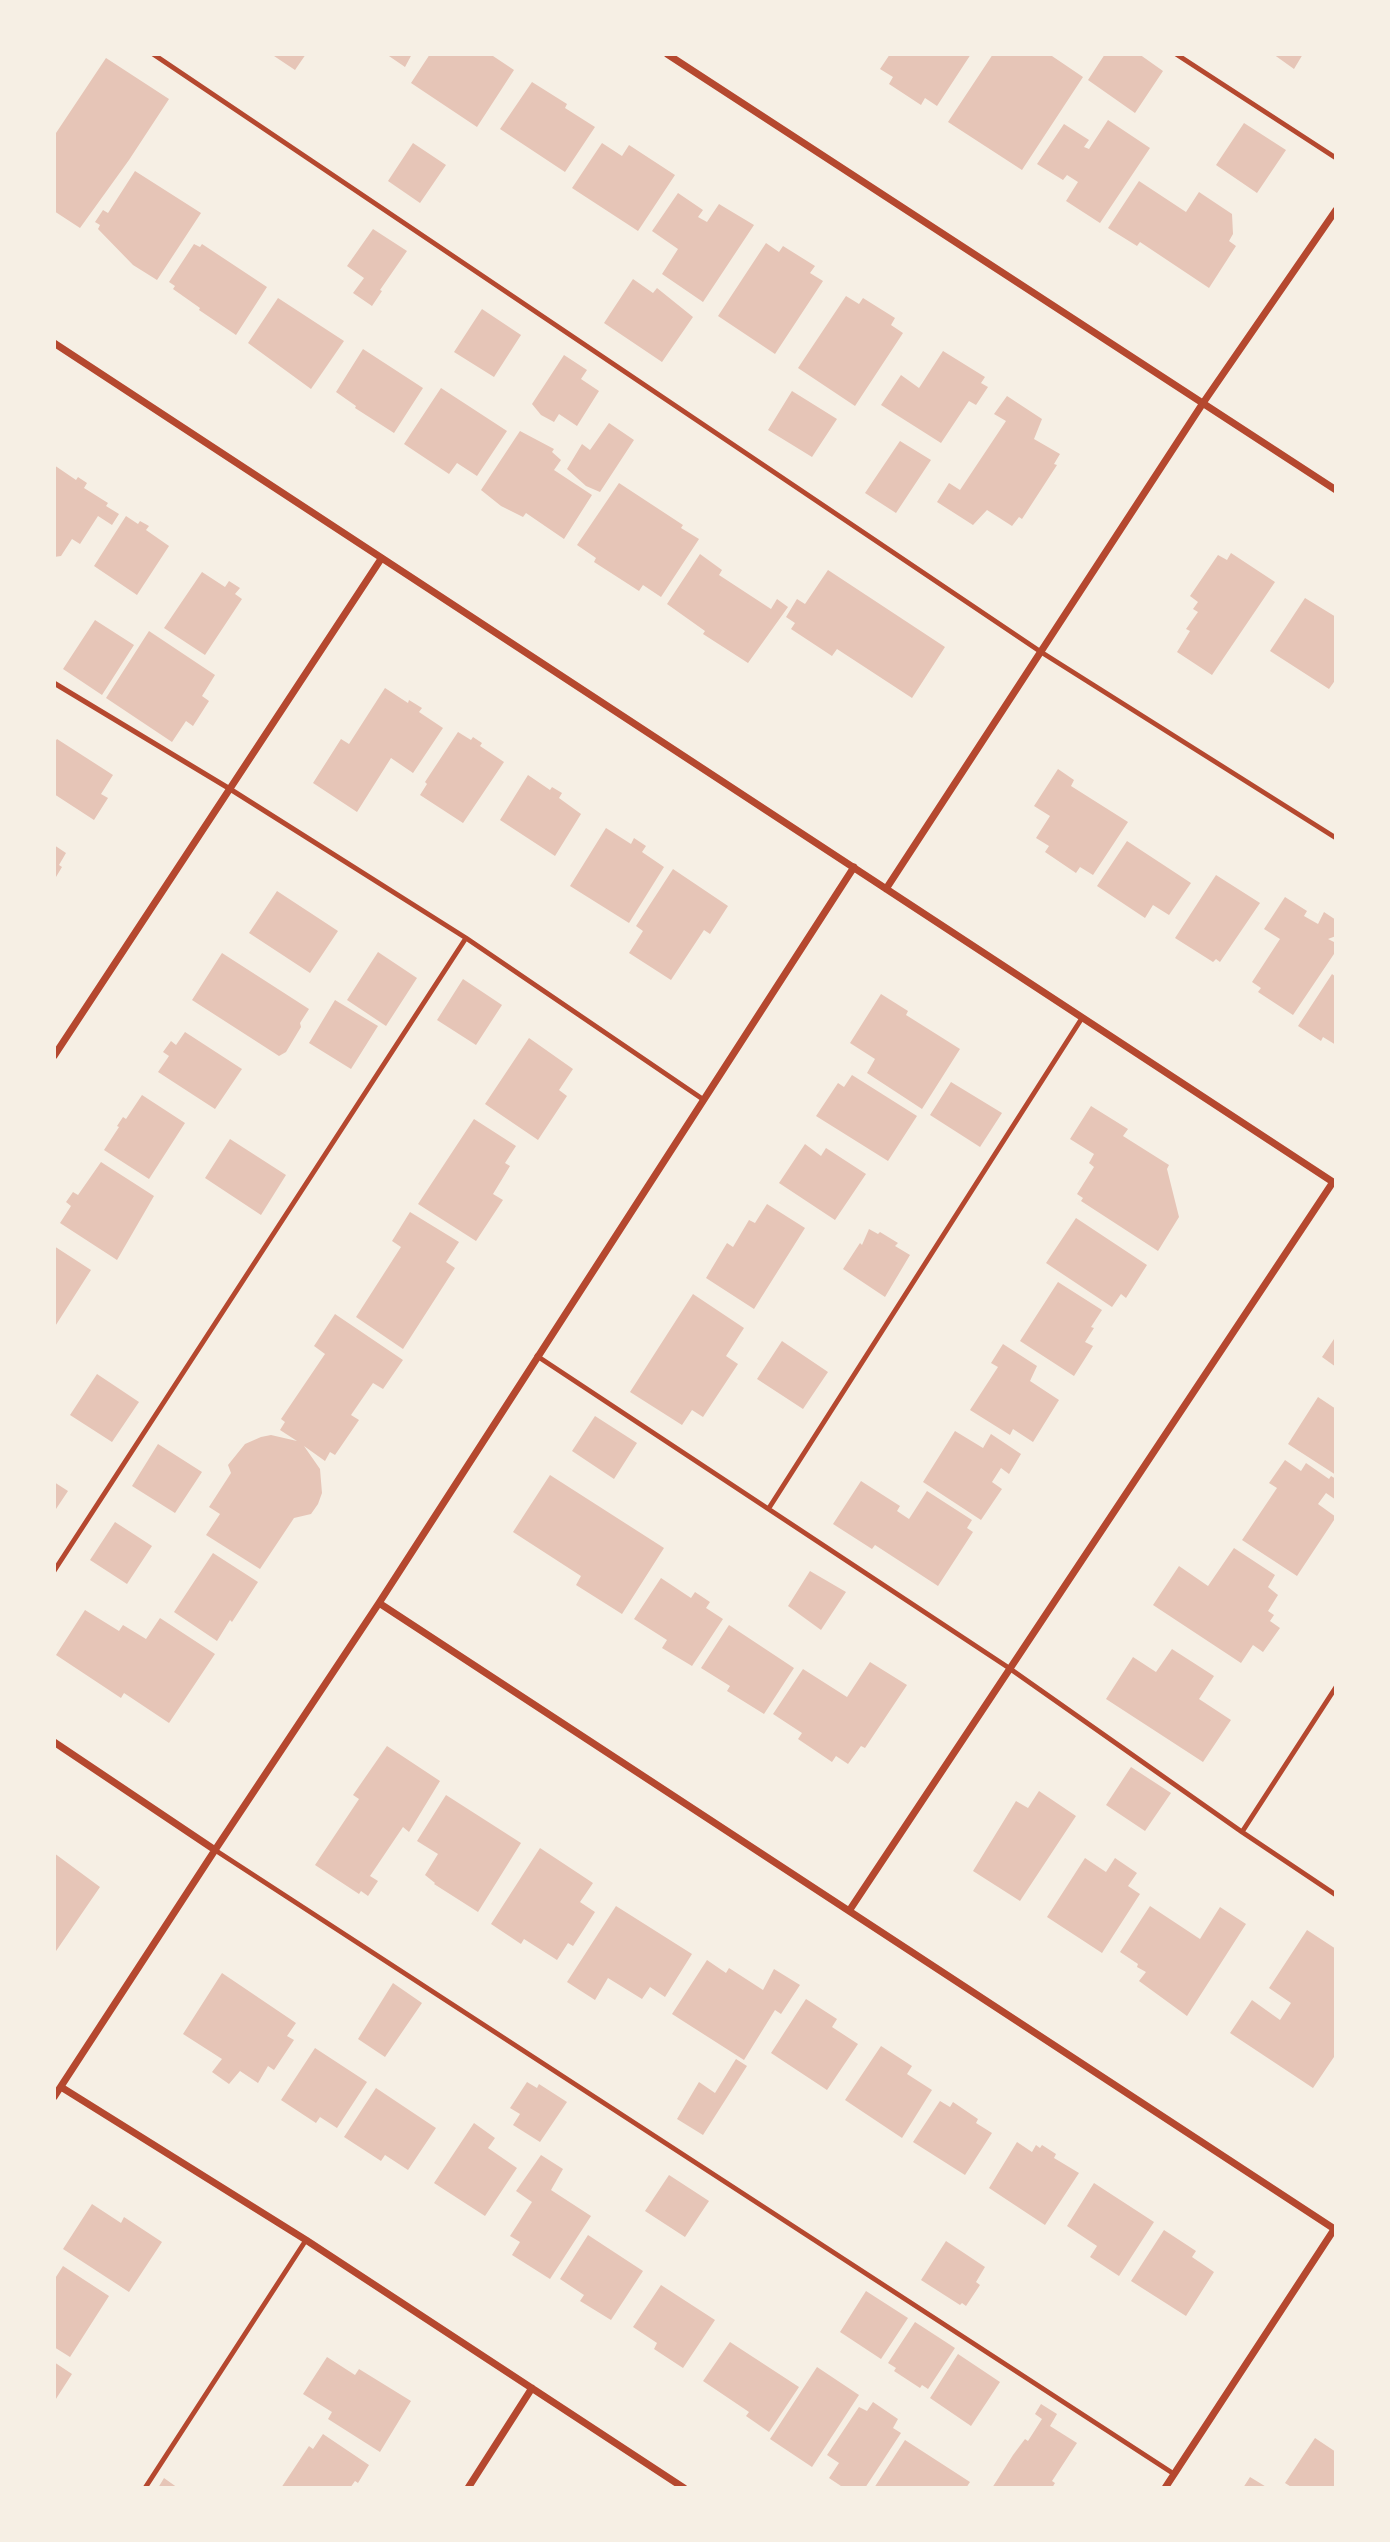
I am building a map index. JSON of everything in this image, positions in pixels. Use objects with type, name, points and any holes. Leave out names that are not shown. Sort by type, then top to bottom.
[{"type":"street","points":[[667,54],[1336,490]]},
{"type":"street","points":[[886,889],[1203,403],[1336,210]]},
{"type":"street","points":[[54,343],[1334,1183],[849,1912]]},
{"type":"street","points":[[54,1056],[381,559]]},
{"type":"street","points":[[54,2097],[379,1603],[854,867]]},
{"type":"street","points":[[379,1603],[1335,2229],[1165,2488]]},
{"type":"street","points":[[54,1742],[215,1850]]},
{"type":"street","points":[[61,2087],[306,2240],[684,2488]]},
{"type":"street","points":[[468,2488],[532,2388]]},
{"type":"lane","points":[[153,54],[1041,652],[1336,838]]},
{"type":"lane","points":[[1176,54],[1336,158]]},
{"type":"lane","points":[[54,683],[230,789],[466,938],[704,1100]]},
{"type":"lane","points":[[54,1571],[466,938]]},
{"type":"lane","points":[[769,1508],[1082,1018]]},
{"type":"lane","points":[[537,1356],[1009,1668],[1336,1895]]},
{"type":"lane","points":[[1242,1832],[1336,1687]]},
{"type":"lane","points":[[215,1850],[1174,2474]]},
{"type":"lane","points":[[145,2488],[306,2240]]},
{"type":"building","points":[[271,54],[306,54],[295,70]]},
{"type":"building","points":[[386,54],[412,54],[405,67]]},
{"type":"building","points":[[430,54],[490,54],[514,70],[477,127],[411,83]]},
{"type":"building","points":[[890,54],[971,54],[937,106],[925,98],[921,105],[889,84],[893,77],[880,69]]},
{"type":"building","points":[[993,54],[1049,54],[1083,77],[1022,170],[948,122]]},
{"type":"building","points":[[1105,54],[1139,54],[1163,71],[1135,113],[1088,80]]},
{"type":"building","points":[[1273,54],[1303,54],[1294,69]]},
{"type":"building","points":[[106,58],[169,99],[80,228],[54,211],[54,136]]},
{"type":"building","points":[[532,82],[567,104],[565,108],[595,127],[565,172],[500,129]]},
{"type":"building","points":[[1108,120],[1150,148],[1100,223],[1066,201],[1078,182],[1067,175],[1063,180],[1037,164],[1064,124],[1089,140],[1084,147],[1089,149]]},
{"type":"building","points":[[1244,123],[1286,150],[1257,193],[1216,165]]},
{"type":"building","points":[[413,143],[446,165],[420,203],[388,181]]},
{"type":"building","points":[[602,143],[622,156],[629,145],[675,175],[638,231],[572,188]]},
{"type":"building","points":[[135,171],[201,213],[157,280],[133,265],[98,229],[100,225],[95,222],[103,210],[108,213]]},
{"type":"building","points":[[1139,181],[1186,212],[1199,192],[1232,214],[1233,234],[1229,241],[1236,246],[1209,288],[1140,242],[1137,246],[1108,228]]},
{"type":"building","points":[[678,193],[703,210],[698,217],[707,222],[719,204],[754,225],[703,302],[662,274],[678,249],[652,231]]},
{"type":"building","points":[[373,229],[407,251],[372,306],[353,293],[364,278],[347,266]]},
{"type":"building","points":[[766,243],[779,252],[783,246],[815,266],[810,273],[823,281],[775,354],[718,316]]},
{"type":"building","points":[[194,244],[200,247],[202,244],[267,287],[236,335],[199,310],[200,308],[173,289],[175,286],[169,282]]},
{"type":"building","points":[[633,279],[653,293],[657,288],[693,317],[662,362],[604,323]]},
{"type":"building","points":[[846,296],[859,304],[863,298],[895,318],[891,325],[903,333],[855,406],[798,368]]},
{"type":"building","points":[[278,298],[344,341],[311,389],[248,343]]},
{"type":"building","points":[[482,309],[521,335],[494,377],[454,352]]},
{"type":"building","points":[[363,349],[423,388],[394,433],[336,392]]},
{"type":"building","points":[[943,351],[985,377],[981,383],[988,387],[976,405],[969,401],[941,443],[881,405],[901,375],[919,388]]},
{"type":"building","points":[[564,355],[587,370],[581,379],[599,391],[577,426],[559,414],[554,422],[541,415],[532,404]]},
{"type":"building","points":[[441,388],[507,431],[477,476],[457,463],[449,474],[404,444]]},
{"type":"building","points":[[792,391],[837,419],[812,457],[768,430]]},
{"type":"building","points":[[1007,396],[1042,419],[1034,439],[1060,454],[1054,464],[1057,465],[1022,519],[1019,517],[1012,526],[987,510],[973,525],[937,502],[949,483],[960,490],[1006,421],[994,414]]},
{"type":"building","points":[[609,423],[634,440],[600,492],[586,486],[567,469],[582,444],[590,450]]},
{"type":"building","points":[[520,431],[554,449],[552,452],[561,460],[554,470],[592,495],[564,539],[526,513],[523,517],[501,506],[481,490]]},
{"type":"building","points":[[900,441],[931,460],[896,513],[865,493]]},
{"type":"building","points":[[54,465],[76,480],[78,477],[87,483],[84,488],[108,503],[106,506],[119,514],[112,525],[98,516],[80,544],[72,539],[61,556],[54,557]]},
{"type":"building","points":[[619,483],[683,525],[681,528],[699,539],[661,597],[643,585],[639,591],[594,562],[596,558],[577,545]]},
{"type":"building","points":[[126,516],[138,524],[140,521],[149,526],[146,530],[169,546],[137,595],[94,566]]},
{"type":"building","points":[[1231,553],[1275,582],[1212,675],[1177,652],[1190,631],[1186,629],[1198,612],[1193,609],[1198,602],[1190,596],[1218,555],[1227,560]]},
{"type":"building","points":[[700,554],[722,570],[719,575],[771,609],[777,599],[788,607],[748,663],[703,634],[705,631],[667,604]]},
{"type":"building","points":[[828,570],[945,647],[912,698],[837,649],[832,656],[791,629],[795,623],[786,617],[797,599],[805,604]]},
{"type":"building","points":[[202,572],[225,587],[229,581],[240,588],[235,594],[242,599],[205,655],[164,628]]},
{"type":"building","points":[[1305,598],[1336,617],[1336,679],[1329,689],[1270,651]]},
{"type":"building","points":[[95,620],[134,645],[102,695],[63,669]]},
{"type":"building","points":[[149,631],[215,675],[202,696],[209,701],[193,726],[186,721],[172,742],[106,698]]},
{"type":"building","points":[[385,688],[408,703],[409,700],[422,708],[419,712],[443,728],[413,773],[391,758],[357,812],[313,783],[341,739],[349,744]]},
{"type":"building","points":[[458,732],[471,740],[473,737],[482,743],[480,746],[504,762],[463,823],[420,795],[427,784],[425,782]]},
{"type":"building","points":[[57,739],[113,775],[101,794],[108,798],[94,820],[54,794],[54,743]]},
{"type":"building","points":[[1058,769],[1074,780],[1071,786],[1128,822],[1093,875],[1080,867],[1076,873],[1045,852],[1049,846],[1036,838],[1050,816],[1034,806]]},
{"type":"building","points":[[528,775],[550,790],[552,787],[562,793],[559,798],[581,814],[555,856],[500,820]]},
{"type":"building","points":[[606,828],[631,844],[634,838],[646,846],[642,852],[664,867],[629,923],[570,886]]},
{"type":"building","points":[[1127,841],[1191,883],[1169,915],[1153,905],[1145,918],[1097,886]]},
{"type":"building","points":[[54,845],[66,853],[56,877]]},
{"type":"building","points":[[673,869],[728,906],[710,934],[704,930],[671,980],[629,953],[643,931],[636,926]]},
{"type":"building","points":[[1216,875],[1260,903],[1220,962],[1216,959],[1213,962],[1175,938]]},
{"type":"building","points":[[277,891],[338,931],[310,973],[249,933]]},
{"type":"building","points":[[1285,897],[1307,911],[1304,916],[1318,924],[1324,912],[1336,920],[1336,936],[1328,939],[1336,943],[1336,951],[1293,1015],[1258,992],[1261,988],[1252,982],[1280,939],[1264,929]]},
{"type":"building","points":[[378,952],[417,978],[386,1026],[347,1000]]},
{"type":"building","points":[[222,953],[309,1009],[286,1052],[279,1056],[192,1000]]},
{"type":"building","points":[[1332,974],[1336,977],[1336,1045],[1323,1037],[1321,1041],[1298,1026]]},
{"type":"building","points":[[463,979],[502,1005],[476,1045],[437,1020]]},
{"type":"building","points":[[881,994],[908,1011],[906,1015],[960,1049],[922,1109],[867,1073],[875,1059],[850,1043]]},
{"type":"building","points":[[335,1000],[378,1026],[351,1069],[309,1043]]},
{"type":"building","points":[[185,1032],[242,1069],[215,1109],[158,1072],[169,1056],[163,1052],[171,1041],[176,1045]]},
{"type":"building","points":[[529,1038],[573,1069],[559,1090],[567,1096],[538,1140],[485,1104]]},
{"type":"building","points":[[852,1075],[917,1116],[888,1161],[816,1116],[838,1083],[844,1087]]},
{"type":"building","points":[[951,1082],[1002,1113],[980,1147],[930,1115]]},
{"type":"building","points":[[142,1095],[185,1123],[149,1179],[104,1150],[123,1117],[126,1119]]},
{"type":"building","points":[[1091,1106],[1128,1129],[1123,1136],[1169,1165],[1167,1169],[1179,1217],[1158,1251],[1081,1201],[1083,1198],[1077,1194],[1094,1167],[1089,1163],[1094,1154],[1070,1139]]},
{"type":"building","points":[[474,1119],[516,1146],[505,1163],[510,1166],[493,1194],[503,1200],[476,1241],[418,1204]]},
{"type":"building","points":[[230,1139],[286,1175],[261,1215],[205,1178]]},
{"type":"building","points":[[805,1144],[821,1156],[826,1148],[866,1174],[835,1220],[779,1183]]},
{"type":"building","points":[[101,1162],[154,1196],[117,1260],[60,1223],[71,1206],[66,1202],[73,1192],[78,1195]]},
{"type":"building","points":[[767,1204],[805,1228],[754,1309],[706,1278],[727,1243],[733,1247],[749,1220],[755,1223]]},
{"type":"building","points":[[410,1212],[459,1242],[446,1262],[455,1268],[403,1349],[356,1317],[401,1247],[392,1241]]},
{"type":"building","points":[[1076,1218],[1147,1265],[1126,1298],[1121,1294],[1112,1307],[1046,1263]]},
{"type":"building","points":[[869,1229],[898,1243],[895,1246],[910,1255],[885,1297],[843,1269],[860,1243],[862,1245]]},
{"type":"building","points":[[54,1246],[91,1270],[54,1328]]},
{"type":"building","points":[[1058,1282],[1102,1310],[1085,1342],[1093,1346],[1074,1376],[1020,1341]]},
{"type":"building","points":[[693,1294],[744,1328],[726,1356],[738,1364],[703,1417],[692,1410],[682,1425],[630,1392]]},
{"type":"building","points":[[335,1314],[403,1360],[383,1389],[373,1383],[351,1415],[359,1420],[335,1455],[330,1452],[325,1461],[304,1446],[320,1469],[322,1493],[311,1514],[294,1518],[260,1569],[206,1535],[220,1514],[209,1507],[231,1473],[228,1465],[245,1444],[271,1435],[297,1441],[280,1430],[285,1422],[281,1419],[325,1354],[314,1346]]},
{"type":"building","points":[[1336,1336],[1336,1367],[1322,1357]]},
{"type":"building","points":[[782,1341],[828,1372],[803,1409],[757,1379]]},
{"type":"building","points":[[1003,1344],[1037,1366],[1030,1381],[1059,1400],[1033,1442],[1013,1429],[1010,1435],[970,1410],[998,1367],[991,1363]]},
{"type":"building","points":[[97,1374],[139,1402],[112,1442],[70,1415]]},
{"type":"building","points":[[1318,1397],[1336,1409],[1336,1475],[1288,1444]]},
{"type":"building","points":[[595,1416],[637,1443],[614,1479],[572,1451]]},
{"type":"building","points":[[955,1431],[983,1448],[991,1434],[1021,1454],[1009,1474],[1001,1468],[992,1482],[1002,1489],[981,1520],[923,1482]]},
{"type":"building","points":[[158,1444],[202,1472],[175,1513],[132,1486]]},
{"type":"building","points":[[1285,1460],[1301,1471],[1306,1463],[1329,1479],[1331,1476],[1336,1479],[1336,1500],[1326,1493],[1318,1504],[1336,1517],[1297,1576],[1242,1540],[1277,1488],[1269,1483]]},
{"type":"building","points":[[550,1475],[664,1548],[622,1614],[576,1585],[581,1576],[513,1532]]},
{"type":"building","points":[[861,1481],[900,1506],[897,1511],[909,1519],[927,1491],[972,1520],[967,1528],[973,1532],[938,1586],[875,1545],[872,1549],[833,1524]]},
{"type":"building","points":[[54,1482],[68,1491],[54,1512]]},
{"type":"building","points":[[115,1522],[152,1546],[127,1584],[90,1560]]},
{"type":"building","points":[[1234,1548],[1275,1575],[1268,1587],[1278,1595],[1268,1611],[1274,1615],[1270,1621],[1280,1628],[1263,1652],[1253,1645],[1241,1663],[1153,1605],[1179,1566],[1208,1586]]},
{"type":"building","points":[[213,1553],[258,1582],[217,1641],[174,1612]]},
{"type":"building","points":[[810,1571],[846,1592],[821,1630],[788,1606]]},
{"type":"building","points":[[661,1578],[691,1598],[695,1592],[710,1602],[706,1608],[723,1619],[692,1666],[662,1648],[667,1640],[634,1619]]},
{"type":"building","points":[[85,1610],[119,1631],[123,1625],[146,1639],[160,1618],[215,1654],[169,1723],[124,1693],[121,1698],[56,1655]]},
{"type":"building","points":[[729,1625],[794,1668],[764,1714],[727,1691],[730,1686],[701,1668]]},
{"type":"building","points":[[1172,1649],[1214,1676],[1199,1699],[1231,1720],[1203,1762],[1106,1699],[1133,1657],[1156,1672]]},
{"type":"building","points":[[870,1662],[907,1685],[865,1748],[861,1746],[848,1764],[836,1756],[832,1762],[798,1739],[802,1733],[773,1714],[803,1669],[847,1697]]},
{"type":"building","points":[[387,1746],[440,1781],[409,1832],[403,1827],[370,1876],[378,1881],[368,1896],[361,1891],[359,1894],[315,1865],[359,1799],[353,1795]]},
{"type":"building","points":[[1131,1767],[1171,1793],[1145,1831],[1106,1805]]},
{"type":"building","points":[[1039,1791],[1076,1816],[1020,1901],[973,1871],[1016,1801],[1028,1808]]},
{"type":"building","points":[[446,1795],[521,1843],[478,1912],[434,1884],[425,1875],[438,1854],[417,1841]]},
{"type":"building","points":[[540,1848],[593,1883],[580,1902],[595,1912],[573,1946],[568,1943],[557,1960],[524,1939],[521,1944],[491,1924]]},
{"type":"building","points":[[54,1853],[100,1887],[54,1954]]},
{"type":"building","points":[[1085,1858],[1106,1872],[1115,1858],[1137,1873],[1128,1886],[1140,1894],[1102,1953],[1047,1917]]},
{"type":"building","points":[[616,1906],[692,1954],[665,1997],[650,1987],[642,1999],[608,1978],[595,2000],[567,1982]]},
{"type":"building","points":[[1150,1906],[1200,1939],[1220,1907],[1246,1924],[1187,2016],[1139,1981],[1146,1972],[1120,1952]]},
{"type":"building","points":[[1307,1930],[1336,1949],[1336,2054],[1313,2088],[1230,2033],[1252,2000],[1280,2020],[1291,2003],[1269,1988]]},
{"type":"building","points":[[707,1960],[726,1973],[729,1968],[763,1990],[774,1969],[800,1985],[781,2014],[775,2010],[744,2060],[672,2014]]},
{"type":"building","points":[[222,1973],[296,2023],[287,2036],[294,2040],[274,2070],[268,2066],[258,2083],[240,2071],[229,2084],[212,2072],[222,2059],[183,2034]]},
{"type":"building","points":[[393,1983],[422,2003],[385,2057],[358,2039]]},
{"type":"building","points":[[806,1999],[837,2019],[832,2027],[858,2044],[827,2090],[771,2053]]},
{"type":"building","points":[[881,2046],[912,2066],[907,2074],[932,2090],[902,2138],[845,2100]]},
{"type":"building","points":[[315,2048],[367,2082],[337,2128],[320,2117],[316,2123],[281,2100]]},
{"type":"building","points":[[736,2059],[747,2066],[703,2135],[677,2119],[699,2082],[715,2093]]},
{"type":"building","points":[[527,2082],[537,2088],[539,2084],[567,2102],[540,2142],[513,2125],[520,2114],[510,2108]]},
{"type":"building","points":[[376,2088],[436,2128],[408,2170],[385,2155],[381,2161],[344,2137]]},
{"type":"building","points":[[940,2101],[950,2107],[953,2102],[978,2119],[976,2123],[992,2133],[965,2175],[913,2142]]},
{"type":"building","points":[[474,2123],[495,2138],[488,2148],[517,2168],[485,2216],[434,2183]]},
{"type":"building","points":[[1017,2142],[1032,2152],[1036,2145],[1040,2148],[1042,2145],[1056,2154],[1054,2158],[1079,2173],[1045,2225],[989,2188]]},
{"type":"building","points":[[541,2155],[563,2169],[551,2190],[591,2216],[550,2279],[512,2255],[520,2242],[510,2236],[532,2202],[516,2191]]},
{"type":"building","points":[[669,2175],[709,2201],[685,2237],[645,2211]]},
{"type":"building","points":[[1094,2183],[1154,2222],[1119,2276],[1090,2257],[1097,2246],[1067,2226]]},
{"type":"building","points":[[92,2204],[121,2223],[124,2217],[162,2242],[129,2292],[63,2249]]},
{"type":"building","points":[[1164,2230],[1196,2251],[1192,2257],[1214,2272],[1186,2316],[1131,2281]]},
{"type":"building","points":[[588,2235],[643,2271],[611,2320],[580,2301],[584,2295],[560,2279]]},
{"type":"building","points":[[946,2241],[985,2267],[976,2282],[980,2285],[966,2306],[962,2303],[960,2305],[921,2280]]},
{"type":"building","points":[[63,2266],[109,2296],[70,2357],[54,2347],[54,2280]]},
{"type":"building","points":[[661,2285],[715,2320],[683,2368],[654,2349],[657,2343],[633,2327]]},
{"type":"building","points":[[866,2291],[908,2318],[881,2359],[840,2332]]},
{"type":"building","points":[[915,2322],[955,2348],[928,2389],[922,2385],[920,2388],[894,2371],[896,2368],[888,2363]]},
{"type":"building","points":[[730,2342],[799,2387],[769,2432],[746,2416],[749,2412],[703,2381]]},
{"type":"building","points":[[958,2354],[1000,2382],[971,2426],[930,2398]]},
{"type":"building","points":[[327,2357],[355,2375],[359,2369],[411,2401],[380,2452],[328,2419],[332,2412],[303,2394]]},
{"type":"building","points":[[54,2362],[72,2374],[54,2402]]},
{"type":"building","points":[[817,2367],[859,2395],[812,2467],[770,2439]]},
{"type":"building","points":[[873,2402],[898,2419],[893,2428],[901,2433],[865,2488],[844,2488],[829,2478],[839,2463],[827,2455],[859,2407],[867,2411]]},
{"type":"building","points":[[1041,2404],[1057,2414],[1050,2426],[1077,2443],[1052,2481],[1055,2483],[1052,2488],[992,2488],[1013,2455],[1025,2439],[1028,2441],[1042,2419],[1035,2414]]},
{"type":"building","points":[[323,2434],[369,2465],[358,2483],[355,2481],[350,2488],[281,2488],[309,2446],[313,2449]]},
{"type":"building","points":[[1315,2438],[1336,2452],[1336,2488],[1293,2488],[1285,2483]]},
{"type":"building","points":[[905,2440],[970,2482],[966,2488],[874,2488]]},
{"type":"building","points":[[1250,2477],[1268,2488],[1243,2488]]},
{"type":"building","points":[[164,2478],[178,2488],[158,2488]]}]
